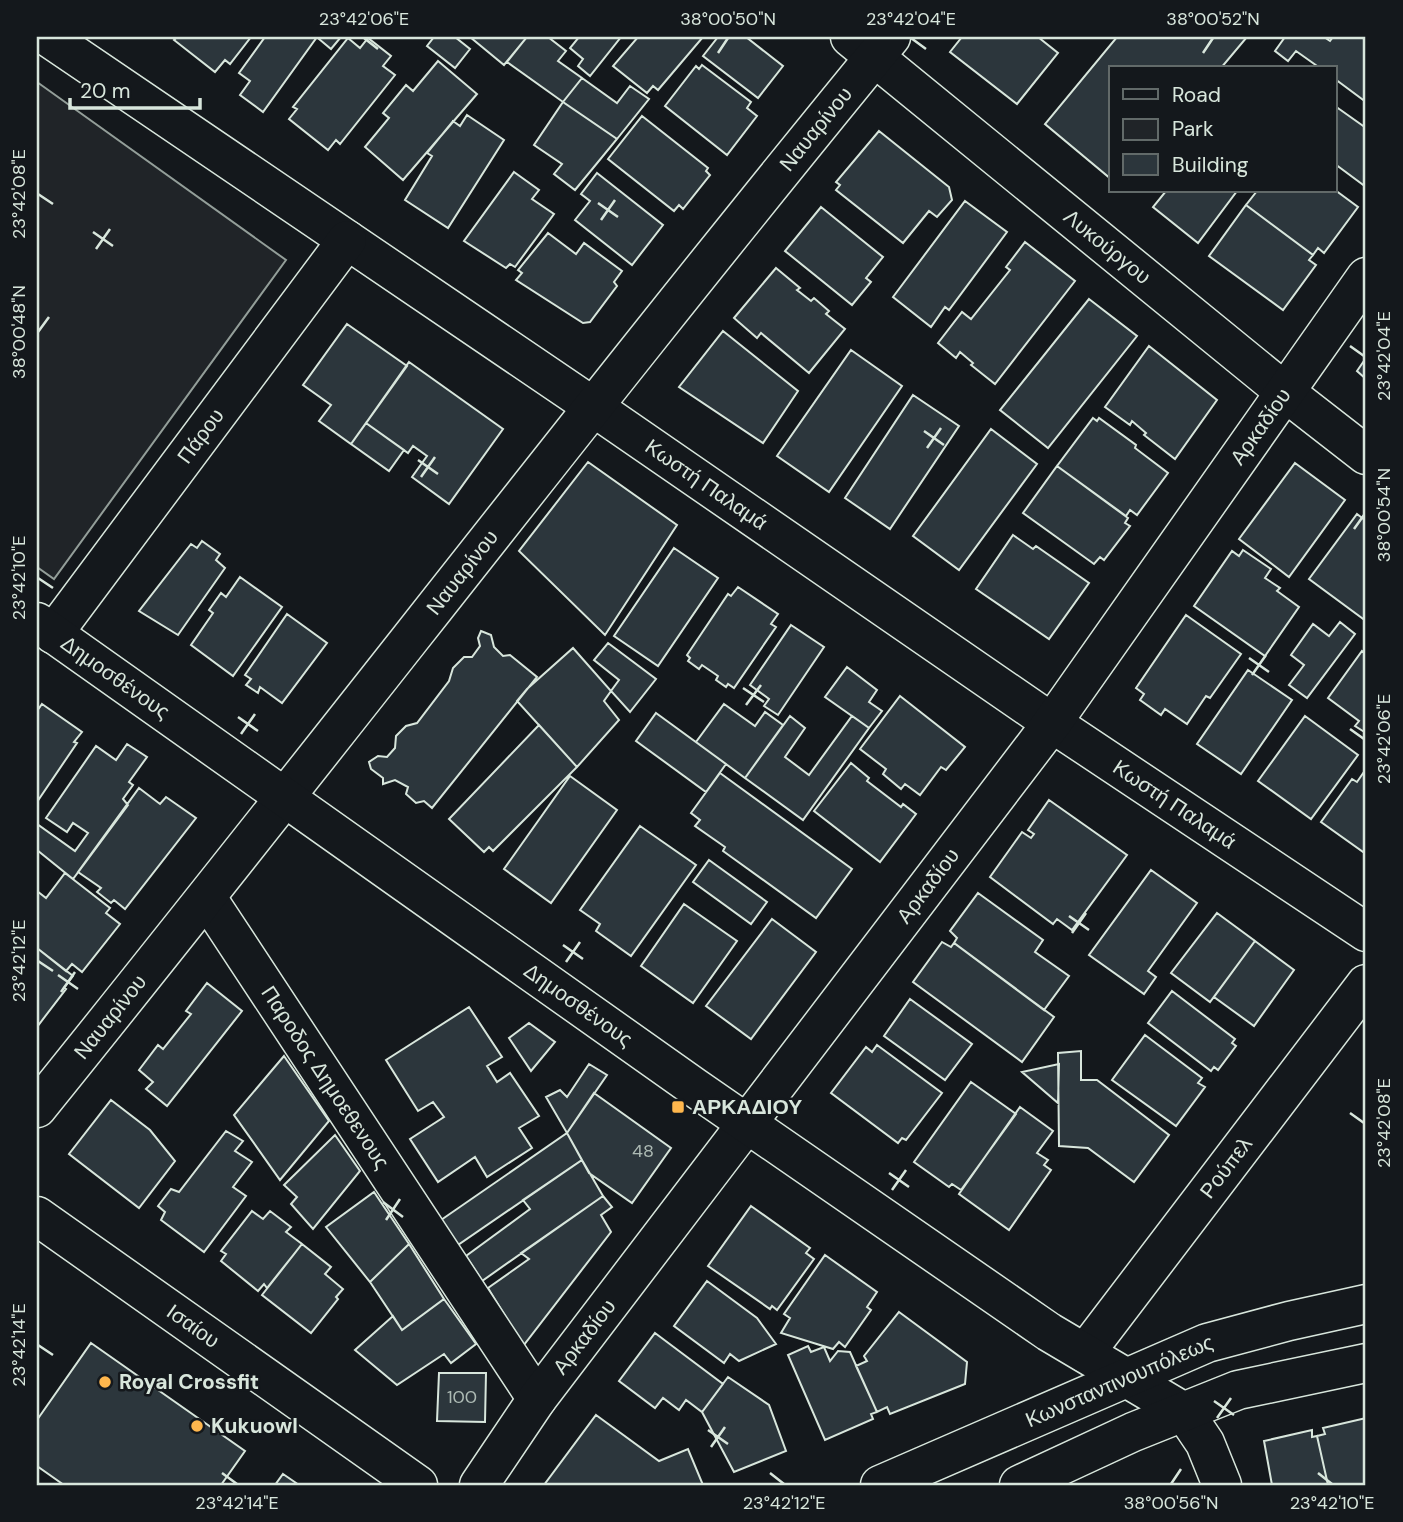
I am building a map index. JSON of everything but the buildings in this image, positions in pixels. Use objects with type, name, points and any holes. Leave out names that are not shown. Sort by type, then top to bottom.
[{"type":"street","name":"Κωστή Παλαμά","points":[[48,37],[593,406],[1052,723],[1366,932]]},
{"type":"street","name":"Λυκούργου","points":[[872,43],[1285,393],[1366,455]]},
{"type":"street","name":"Ναυαρίνου","points":[[37,1108],[207,898],[593,406],[872,43]]},
{"type":"street","name":"Πάρου","points":[[45,628],[347,240]]},
{"type":"street","name":"Αρκαδίου","points":[[479,1485],[537,1399],[1052,723],[1366,276]]},
{"type":"street","name":"Δημοσθένους","points":[[45,628],[694,1087],[1049,1332],[1184,1412]]},
{"type":"street","name":"Παροδος Δημοεθενους","points":[[207,898],[537,1399]]},
{"type":"street","name":"Ρούπελ","points":[[1085,1353],[1366,984]]},
{"type":"street","name":"Ισαίου","points":[[37,1216],[418,1485]]},
{"type":"street","name":"Κωνσταντινουπόλεως","points":[[880,1485],[1206,1343],[1366,1304]]},
{"type":"street","points":[[1019,1485],[1133,1432],[1238,1390],[1366,1363]]},
{"type":"street","points":[[1184,1412],[1205,1443],[1222,1485]]},
{"type":"green space","points":[[37,82],[286,260],[54,579],[37,567]]},
{"type":"place","name":"ΑΡΚΑΔΙΟΥ","points":[[678,1107]]},
{"type":"place","name":"Royal Crossfit","points":[[105,1382]]},
{"type":"place","name":"Kukuowl","points":[[197,1426]]}]
